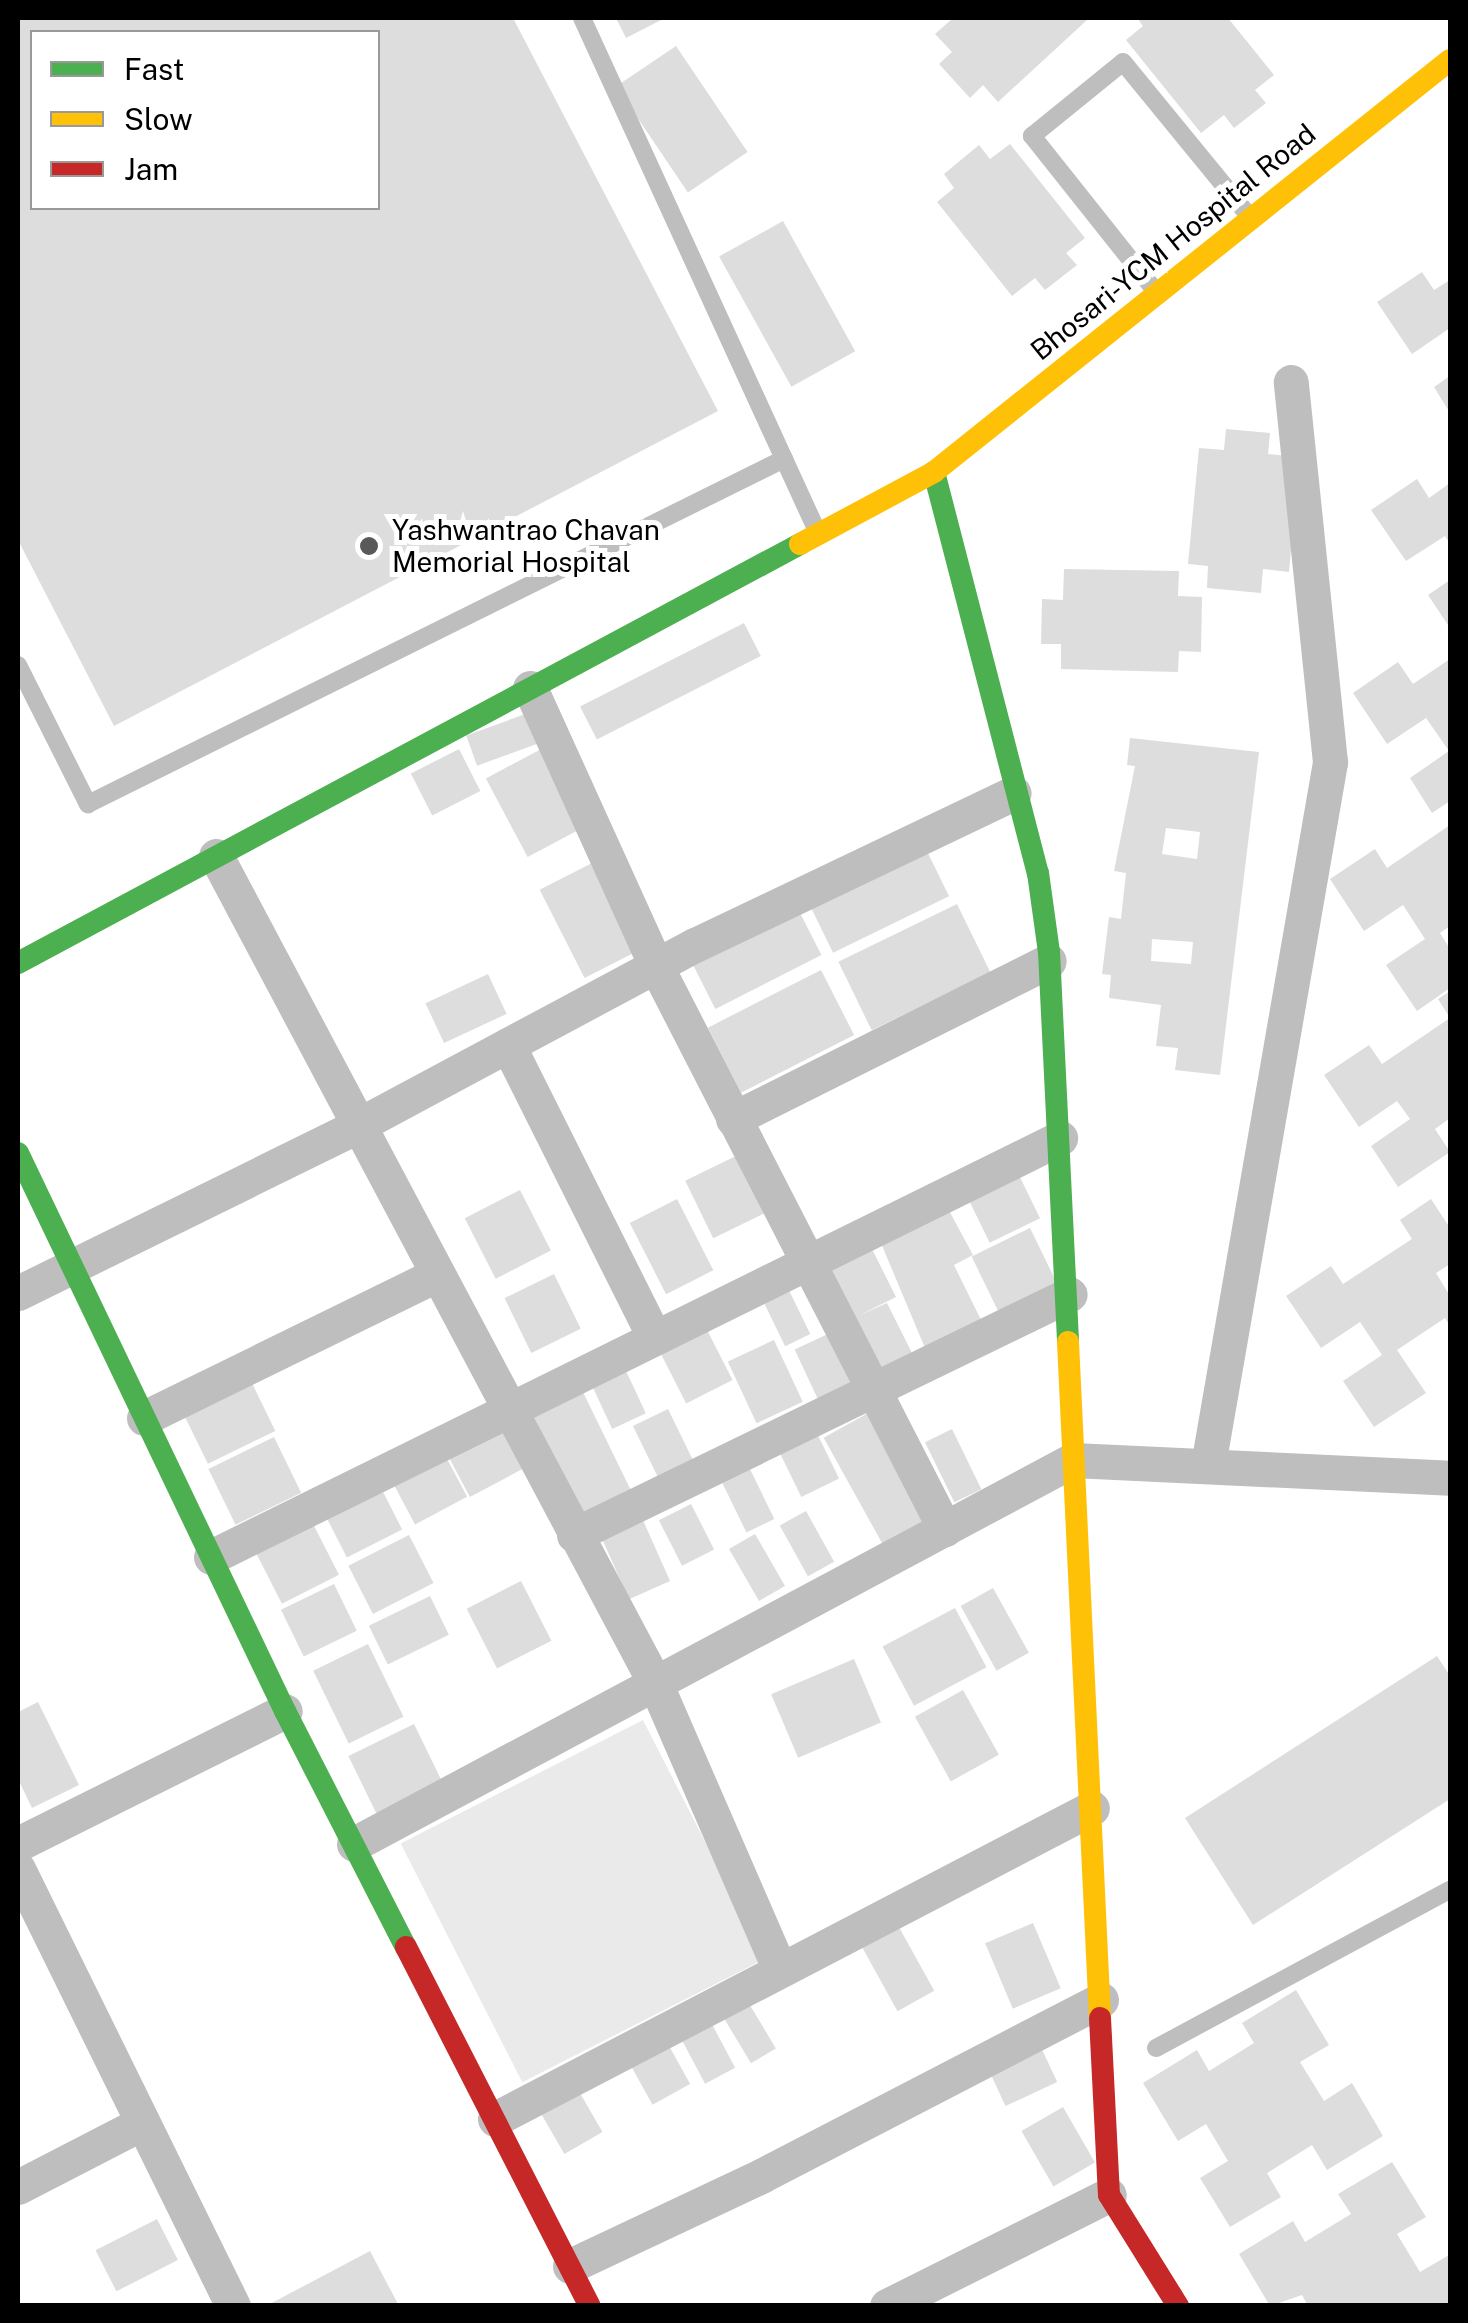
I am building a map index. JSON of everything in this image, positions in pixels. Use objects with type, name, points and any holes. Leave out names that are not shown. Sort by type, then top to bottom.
[{"type":"street","name":"Bhosari-YCM Hospital Road","points":[[18,963],[934,472],[1450,60]]},
{"type":"street","points":[[1208,1465],[1330,762],[1292,382]]},
{"type":"street","points":[[934,472],[1014,794],[1038,873],[1049,961],[1070,1294],[1074,1460],[1109,2195],[1178,2306]]},
{"type":"street","points":[[530,688],[656,966],[946,1529]]},
{"type":"street","points":[[18,1293],[354,1127],[656,966],[1014,794]]},
{"type":"street","points":[[216,856],[354,1127],[509,1406],[656,1685],[780,1970]]},
{"type":"street","points":[[734,1119],[1049,961]]},
{"type":"street","points":[[508,1045],[654,1336]]},
{"type":"street","points":[[211,1557],[509,1406],[1060,1138]]},
{"type":"street","points":[[18,1153],[285,1710],[590,2306]]},
{"type":"street","points":[[144,1418],[436,1275]]},
{"type":"street","points":[[574,1535],[1070,1294]]},
{"type":"street","points":[[354,1844],[1074,1460],[1450,1478]]},
{"type":"street","points":[[18,1844],[285,1710]]},
{"type":"street","points":[[494,2119],[1092,1808]]},
{"type":"street","points":[[18,1869],[233,2306]]},
{"type":"street","points":[[570,2266],[761,2176],[1101,2000]]},
{"type":"street","points":[[18,2186],[142,2123]]},
{"type":"street","points":[[887,2306],[1109,2195]]},
{"type":"lane","points":[[582,18],[818,534]]},
{"type":"lane","points":[[1158,293],[1032,136],[1124,62],[1251,218]]},
{"type":"lane","points":[[18,666],[88,804],[784,459]]},
{"type":"lane","points":[[1156,2048],[1450,1890]]},
{"type":"shaded area","points":[[643,1720],[765,1959],[522,2082],[401,1843]]},
{"type":"building","points":[[18,18],[513,18],[718,411],[114,726],[18,540]]},
{"type":"building","points":[[616,18],[665,18],[626,38]]},
{"type":"building","points":[[953,18],[1087,20],[998,102],[983,85],[970,98],[939,64],[952,52],[935,34]]},
{"type":"building","points":[[1137,18],[1228,18],[1274,75],[1255,90],[1266,103],[1234,128],[1224,115],[1201,133],[1126,40],[1143,26]]},
{"type":"building","points":[[676,46],[748,152],[688,192],[616,86]]},
{"type":"building","points":[[1010,144],[1085,238],[1066,253],[1077,265],[1045,290],[1035,278],[1012,296],[937,202],[954,188],[944,174],[979,145],[990,159]]},
{"type":"building","points":[[783,221],[855,351],[791,387],[719,256]]},
{"type":"building","points":[[1422,272],[1434,290],[1450,280],[1450,328],[1412,354],[1377,302]]},
{"type":"building","points":[[1450,376],[1450,413],[1434,387]]},
{"type":"building","points":[[1226,429],[1270,433],[1268,454],[1299,457],[1289,572],[1263,569],[1261,593],[1207,588],[1208,566],[1188,564],[1199,448],[1224,450]]},
{"type":"building","points":[[1417,479],[1429,498],[1450,483],[1450,544],[1445,536],[1406,561],[1371,510]]},
{"type":"building","points":[[1064,569],[1179,571],[1178,596],[1202,597],[1201,652],[1179,651],[1178,672],[1061,669],[1061,644],[1041,644],[1042,599],[1063,600]]},
{"type":"building","points":[[1450,580],[1450,628],[1428,595]]},
{"type":"building","points":[[744,623],[761,656],[597,740],[580,707]]},
{"type":"building","points":[[1450,659],[1450,801],[1432,813],[1410,778],[1449,751],[1426,718],[1387,744],[1353,693],[1398,662],[1413,684]]},
{"type":"building","points":[[531,712],[542,742],[477,766],[466,736]]},
{"type":"building","points":[[1130,738],[1259,752],[1220,1075],[1175,1070],[1178,1048],[1156,1046],[1161,1005],[1109,998],[1111,975],[1102,974],[1109,917],[1121,919],[1126,873],[1114,871],[1135,766],[1127,765]],"holes":[[[1166,828],[1200,832],[1197,859],[1162,854]],[[1152,939],[1193,942],[1191,964],[1151,961]]]},
{"type":"building","points":[[545,747],[587,826],[528,857],[486,778]]},
{"type":"building","points":[[459,749],[480,791],[432,815],[411,774]]},
{"type":"building","points":[[1450,825],[1450,926],[1440,933],[1450,949],[1450,988],[1417,1011],[1386,965],[1425,939],[1403,905],[1364,931],[1330,879],[1375,849],[1387,868]]},
{"type":"building","points":[[924,845],[949,896],[833,953],[808,902]]},
{"type":"building","points":[[594,862],[639,950],[585,978],[540,890]]},
{"type":"building","points":[[957,904],[990,972],[872,1030],[838,962]]},
{"type":"building","points":[[796,905],[821,955],[715,1009],[690,959]]},
{"type":"building","points":[[821,970],[854,1035],[741,1093],[708,1028]]},
{"type":"building","points":[[488,974],[507,1014],[444,1043],[425,1003]]},
{"type":"building","points":[[1450,991],[1450,1018],[1438,999]]},
{"type":"building","points":[[1450,1018],[1450,1118],[1435,1129],[1450,1152],[1398,1187],[1371,1146],[1410,1119],[1397,1101],[1359,1127],[1324,1075],[1369,1045],[1382,1064]]},
{"type":"building","points":[[740,1154],[768,1212],[713,1238],[685,1181]]},
{"type":"building","points":[[1015,1167],[1040,1218],[990,1243],[965,1192]]},
{"type":"building","points":[[520,1190],[551,1251],[496,1279],[465,1218]]},
{"type":"building","points":[[677,1199],[713,1270],[666,1294],[630,1223]]},
{"type":"building","points":[[1431,1199],[1450,1228],[1450,1264],[1436,1273],[1450,1296],[1450,1326],[1445,1318],[1397,1350],[1426,1393],[1374,1427],[1343,1381],[1382,1355],[1360,1322],[1321,1348],[1286,1296],[1331,1266],[1343,1284],[1412,1239],[1400,1220]]},
{"type":"building","points":[[945,1203],[973,1255],[954,1265],[981,1320],[925,1348],[878,1236]]},
{"type":"building","points":[[1030,1228],[1061,1291],[1002,1319],[972,1256]]},
{"type":"building","points":[[868,1241],[896,1297],[858,1316],[887,1303],[916,1361],[885,1377],[821,1264]]},
{"type":"building","points":[[554,1274],[581,1329],[531,1353],[505,1298]]},
{"type":"building","points":[[784,1280],[810,1334],[785,1346],[759,1292]]},
{"type":"building","points":[[703,1322],[733,1380],[686,1404],[657,1346]]},
{"type":"building","points":[[830,1333],[857,1390],[821,1407],[795,1349]]},
{"type":"building","points":[[774,1340],[803,1402],[757,1423],[728,1362]]},
{"type":"building","points":[[620,1358],[646,1413],[612,1429],[586,1374]]},
{"type":"building","points":[[249,1377],[275,1431],[208,1464],[182,1410]]},
{"type":"building","points":[[581,1388],[634,1498],[585,1522],[532,1412]]},
{"type":"building","points":[[668,1409],[696,1467],[661,1484],[633,1426]]},
{"type":"building","points":[[870,1412],[933,1525],[886,1551],[824,1438]]},
{"type":"building","points":[[811,1421],[839,1479],[801,1497],[773,1439]]},
{"type":"building","points":[[504,1429],[525,1468],[470,1497],[449,1458]]},
{"type":"building","points":[[952,1429],[981,1489],[954,1502],[925,1442]]},
{"type":"building","points":[[274,1437],[301,1493],[236,1525],[208,1469]]},
{"type":"building","points":[[446,1457],[467,1497],[415,1524],[394,1485]]},
{"type":"building","points":[[748,1465],[774,1519],[746,1533],[720,1479]]},
{"type":"building","points":[[379,1484],[402,1529],[347,1558],[324,1512]]},
{"type":"building","points":[[691,1504],[714,1549],[682,1566],[659,1520]]},
{"type":"building","points":[[806,1511],[834,1562],[808,1576],[780,1526]]},
{"type":"building","points":[[309,1516],[339,1575],[282,1604],[252,1545]]},
{"type":"building","points":[[642,1518],[670,1581],[629,1599],[601,1536]]},
{"type":"building","points":[[755,1534],[785,1586],[759,1601],[729,1549]]},
{"type":"building","points":[[409,1535],[434,1583],[373,1614],[348,1566]]},
{"type":"building","points":[[521,1581],[551,1641],[497,1668],[467,1609]]},
{"type":"building","points":[[334,1584],[357,1631],[304,1657],[281,1610]]},
{"type":"building","points":[[993,1588],[1029,1653],[997,1671],[961,1606]]},
{"type":"building","points":[[430,1596],[449,1635],[388,1664],[369,1626]]},
{"type":"building","points":[[955,1608],[986,1667],[914,1706],[883,1646]]},
{"type":"building","points":[[368,1644],[404,1717],[349,1744],[313,1671]]},
{"type":"building","points":[[1437,1656],[1450,1676],[1450,1799],[1253,1925],[1185,1818]]},
{"type":"building","points":[[854,1659],[881,1723],[798,1758],[771,1694]]},
{"type":"building","points":[[963,1690],[999,1755],[951,1781],[915,1717]]},
{"type":"building","points":[[38,1702],[79,1785],[32,1808],[18,1779],[18,1712]]},
{"type":"building","points":[[414,1724],[445,1787],[379,1819],[348,1756]]},
{"type":"building","points":[[895,1920],[934,1991],[898,2011],[858,1940]]},
{"type":"building","points":[[1033,1923],[1061,1988],[1013,2009],[985,1943]]},
{"type":"building","points":[[1296,1990],[1329,2045],[1300,2062],[1324,2101],[1352,2083],[1383,2136],[1327,2170],[1312,2145],[1267,2173],[1281,2197],[1230,2227],[1200,2178],[1228,2161],[1206,2124],[1178,2141],[1143,2083],[1197,2050],[1209,2071],[1254,2043],[1242,2023]]},
{"type":"building","points":[[745,1997],[776,2048],[751,2063],[720,2012]]},
{"type":"building","points":[[706,2013],[735,2068],[705,2084],[676,2029]]},
{"type":"building","points":[[663,2035],[690,2084],[653,2105],[625,2056]]},
{"type":"building","points":[[1039,2043],[1057,2082],[1006,2106],[987,2067]]},
{"type":"building","points":[[573,2081],[602,2132],[564,2154],[535,2103]]},
{"type":"building","points":[[1063,2107],[1095,2162],[1053,2186],[1021,2131]]},
{"type":"building","points":[[1392,2162],[1426,2217],[1397,2234],[1420,2272],[1449,2255],[1450,2306],[1308,2306],[1302,2295],[1270,2306],[1239,2254],[1293,2221],[1305,2242],[1351,2214],[1338,2194]]},
{"type":"building","points":[[157,2219],[178,2260],[116,2291],[96,2250]]},
{"type":"building","points":[[370,2251],[399,2306],[266,2306]]},
{"type":"traffic: fast","points":[[934,472],[1038,873],[1049,952],[1068,1342]]},
{"type":"traffic: fast","points":[[18,963],[800,544]]},
{"type":"traffic: fast","points":[[18,1153],[285,1711],[406,1947]]},
{"type":"traffic: slow","points":[[800,544],[934,472],[1450,60]]},
{"type":"traffic: slow","points":[[1068,1342],[1100,2018]]},
{"type":"traffic: jam","points":[[406,1947],[590,2306]]},
{"type":"traffic: jam","points":[[1100,2018],[1109,2195],[1178,2306]]},
{"type":"place","name":"Yashwantrao Chavan Memorial Hospital","points":[[369,546]]}]
